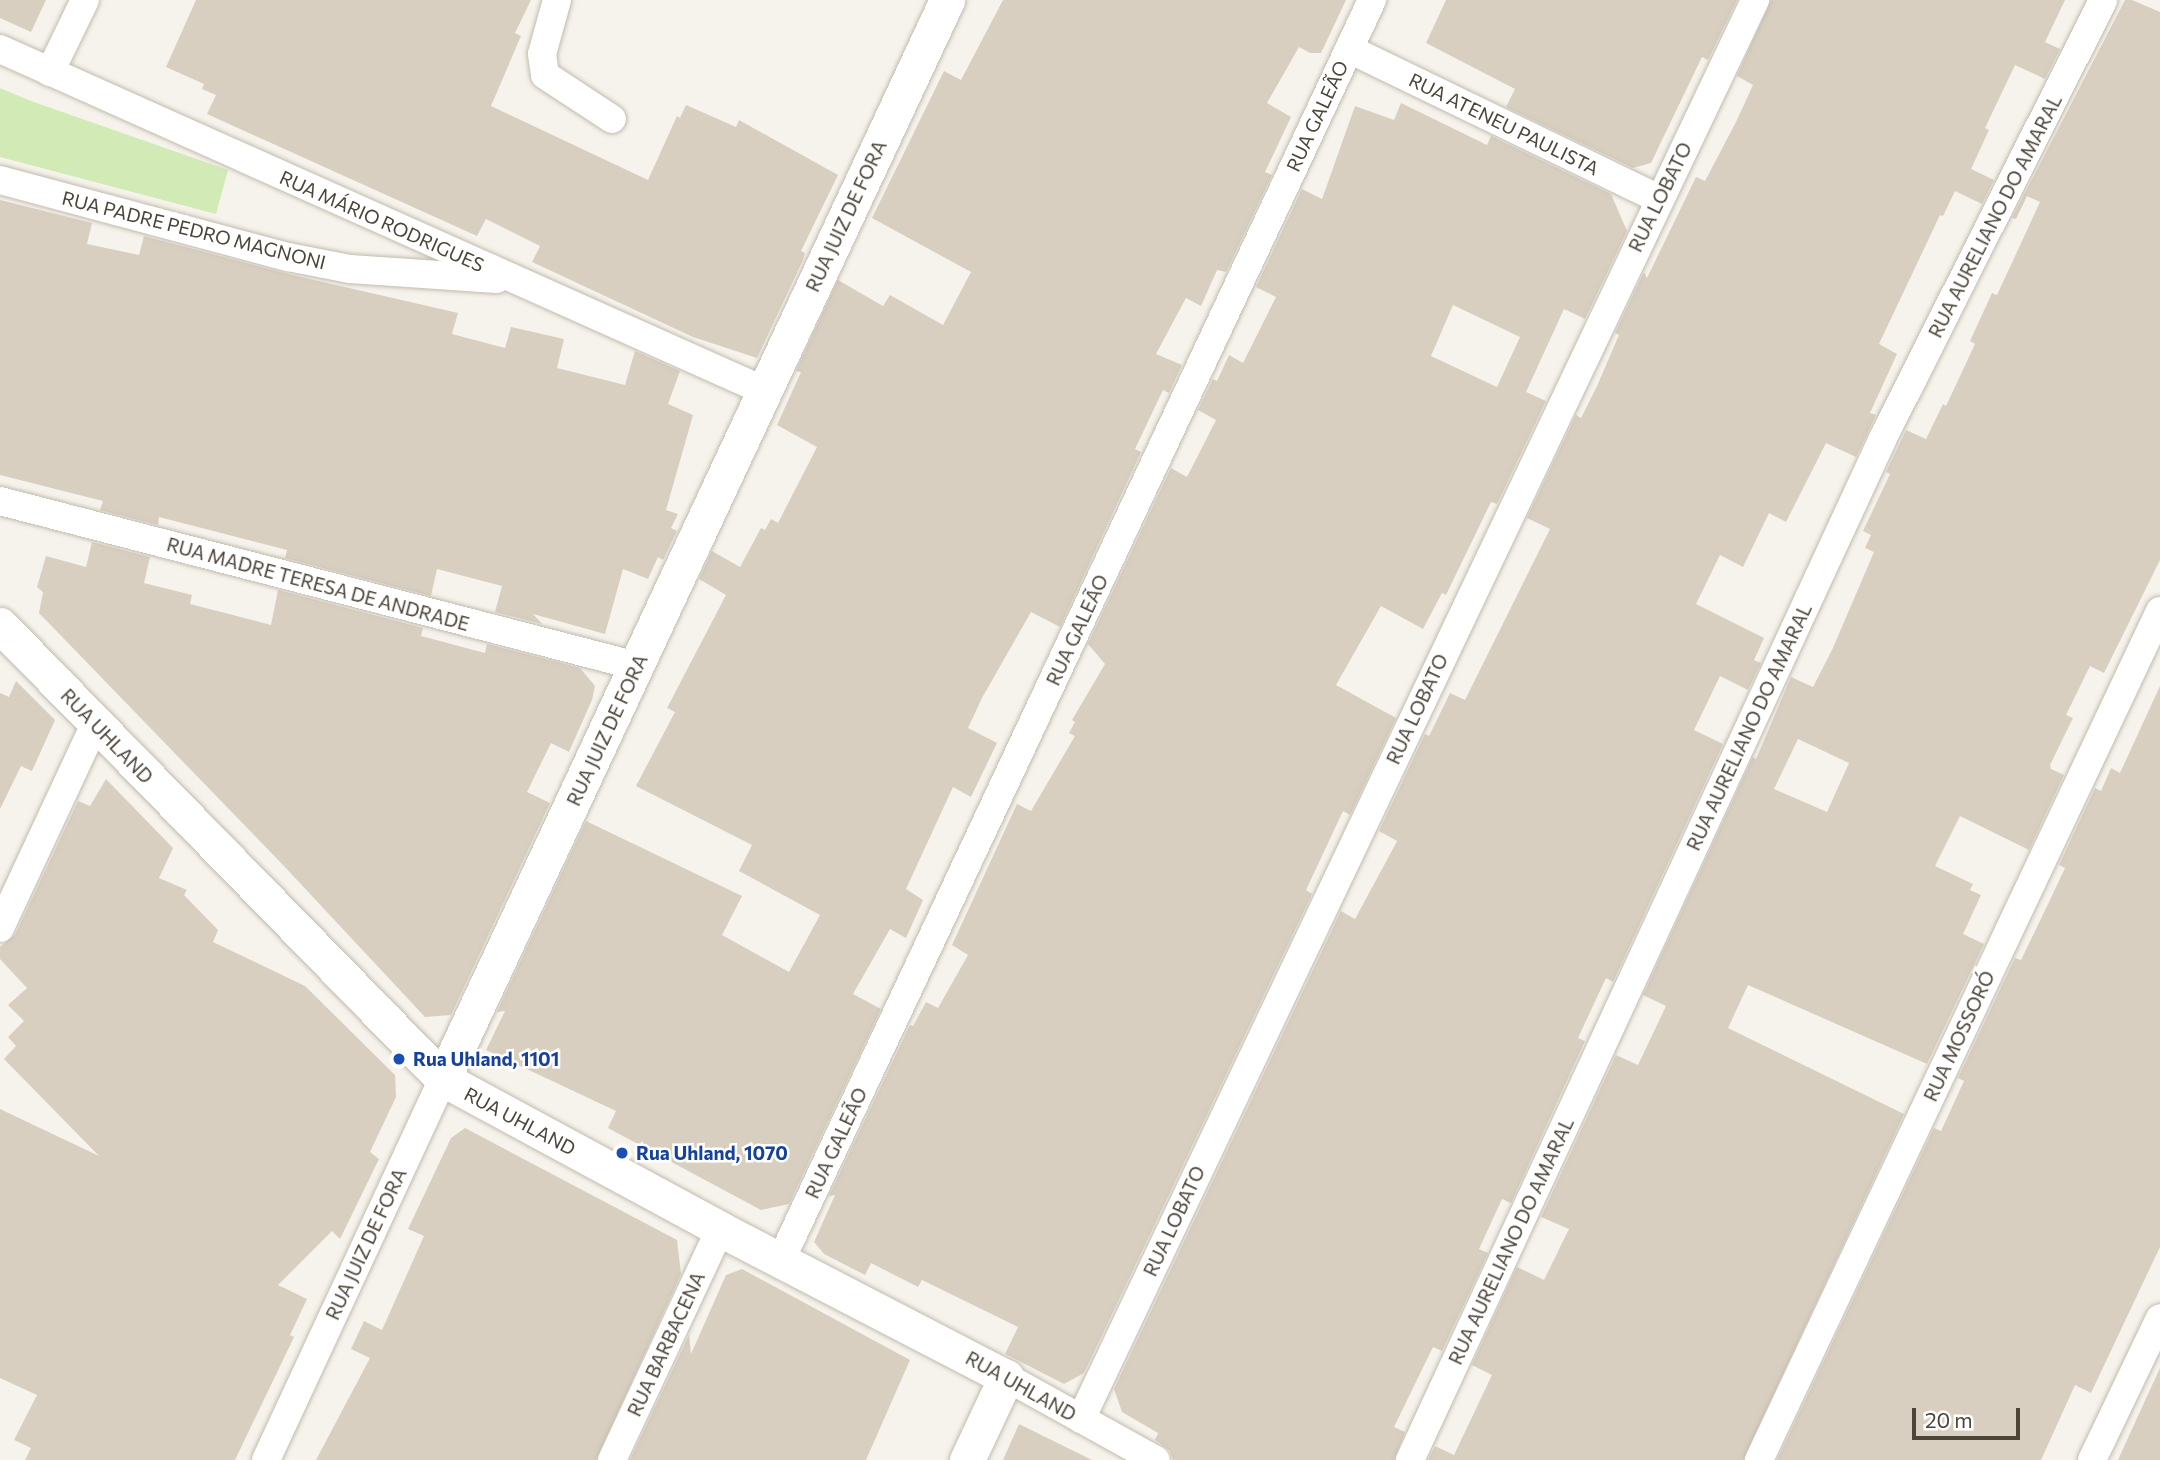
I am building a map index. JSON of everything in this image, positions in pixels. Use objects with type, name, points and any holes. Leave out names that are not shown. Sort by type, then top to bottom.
[{"type":"street","points":[[50,72],[85,0]]},
{"type":"street","points":[[557,0],[542,54],[545,75],[612,119]]},
{"type":"street","name":"RUA JUIZ DE FORA","points":[[266,1460],[947,0]]},
{"type":"street","name":"RUA GALEÃO","points":[[781,1260],[1372,0]]},
{"type":"street","name":"RUA LOBATO","points":[[1081,1419],[1755,0]]},
{"type":"street","name":"RUA AURELIANO DO AMARAL","points":[[1409,1460],[1883,438],[2103,0]]},
{"type":"street","name":"RUA MÁRIO RODRIGUES","points":[[0,49],[765,391]]},
{"type":"street","name":"RUA ATENEU PAULISTA","points":[[1349,49],[1659,198]]},
{"type":"street","name":"RUA PADRE PEDRO MAGNONI","points":[[0,180],[288,257],[350,268],[515,280]]},
{"type":"street","name":"RUA MADRE TERESA DE ANDRADE","points":[[0,501],[637,666]]},
{"type":"street","name":"RUA MOSSORÓ","points":[[1759,1460],[2160,611]]},
{"type":"street","name":"RUA UHLAND","points":[[0,625],[443,1079],[720,1229],[1006,1377],[1156,1460]]},
{"type":"street","points":[[0,928],[94,724]]},
{"type":"street","name":"RUA BARBACENA","points":[[612,1460],[720,1229]]},
{"type":"street","points":[[2092,1460],[2160,1318]]},
{"type":"street","points":[[967,1460],[1006,1377]]},
{"type":"green space","points":[[0,88],[228,170],[216,214],[0,157]]},
{"type":"building","points":[[0,0],[46,0],[31,32],[0,18]]},
{"type":"building","points":[[196,0],[531,0],[515,33],[521,36],[491,106],[648,180],[677,116],[680,118],[686,105],[736,127],[739,120],[838,175],[801,251],[805,253],[803,260],[757,358],[693,337],[532,262],[540,246],[486,219],[477,236],[207,114],[216,95],[202,89],[204,84],[166,67]]},
{"type":"building","points":[[1003,0],[1346,0],[1321,53],[1310,53],[1299,47],[1267,103],[1291,117],[1265,172],[1272,175],[1226,272],[1217,270],[1201,306],[1186,298],[1156,354],[1182,365],[1169,393],[1163,390],[1135,449],[1141,452],[1060,627],[1031,612],[982,698],[968,728],[997,743],[971,797],[953,787],[906,889],[923,900],[906,938],[890,929],[853,994],[881,1009],[789,1204],[761,1210],[608,1128],[616,1111],[486,1050],[505,1011],[497,1012],[586,821],[742,896],[722,935],[789,972],[820,915],[739,871],[752,845],[636,786],[675,712],[667,708],[726,595],[699,579],[712,551],[740,567],[761,528],[765,530],[771,519],[778,523],[817,447],[777,425],[801,372],[796,371],[838,280],[883,306],[890,295],[943,325],[971,272],[872,218],[944,71],[961,80]]},
{"type":"building","points":[[1446,0],[1737,0],[1708,60],[1702,57],[1651,163],[1633,168],[1506,107],[1515,89],[1426,43]]},
{"type":"building","points":[[1771,0],[2065,0],[2045,42],[2060,49],[2045,79],[2015,65],[1985,128],[1989,130],[1971,169],[1994,180],[1982,204],[1955,191],[1943,216],[1940,215],[1879,344],[1897,354],[1870,413],[1876,415],[1856,457],[1826,443],[1786,522],[1769,513],[1743,567],[1720,555],[1696,604],[1764,638],[1754,660],[1761,663],[1748,690],[1720,676],[1694,730],[1723,744],[1613,982],[1606,978],[1578,1038],[1585,1041],[1511,1203],[1502,1199],[1479,1249],[1488,1253],[1442,1351],[1433,1347],[1394,1427],[1405,1432],[1394,1460],[1173,1460],[1170,1451],[1155,1440],[1158,1433],[1122,1412],[1114,1389],[1341,911],[1355,919],[1397,841],[1379,831],[1425,734],[1429,736],[1450,693],[1465,700],[1550,529],[1527,518],[1576,415],[1581,418],[1597,386],[1619,335],[1615,333],[1644,272],[1647,278],[1696,177],[1705,181],[1736,122],[1753,85],[1737,76]]},
{"type":"building","points":[[2125,0],[2132,0],[2160,12],[2160,560],[2104,673],[2090,666],[2066,715],[2073,718],[2050,765],[2051,769],[2064,775],[2029,850],[1960,816],[1935,866],[1973,884],[1970,890],[1981,895],[1963,934],[1984,944],[1927,1064],[1748,985],[1728,1028],[1904,1114],[1743,1460],[1428,1460],[1435,1446],[1454,1455],[1492,1375],[1472,1365],[1517,1267],[1544,1280],[1569,1229],[1541,1217],[1616,1055],[1638,1065],[1666,1006],[1643,995],[1753,757],[1756,759],[1791,677],[1813,687],[1874,552],[1865,548],[1871,535],[1863,531],[1890,474],[1886,472],[1906,430],[1926,439],[1943,404],[1946,406],[1975,344],[1970,341],[1992,293],[1997,295],[2040,202],[2027,196],[2016,219],[2012,218]],"holes":[[[1798,739],[1849,763],[1827,812],[1774,789]]]},
{"type":"building","points":[[1401,103],[1487,145],[1491,136],[1611,194],[1627,231],[1585,319],[1564,309],[1526,392],[1546,401],[1497,504],[1491,502],[1446,595],[1442,593],[1423,629],[1381,606],[1336,685],[1396,718],[1350,815],[1343,811],[1306,890],[1312,894],[1084,1373],[1064,1384],[1005,1354],[1018,1327],[922,1280],[918,1287],[871,1263],[865,1275],[824,1254],[814,1242],[835,1195],[829,1196],[910,1025],[913,1026],[926,1002],[938,1008],[968,955],[952,945],[1017,804],[1031,811],[1075,736],[1069,733],[1075,722],[1072,720],[1105,664],[1088,644],[1171,468],[1187,477],[1216,420],[1198,410],[1213,379],[1217,381],[1229,355],[1243,363],[1276,297],[1256,287],[1302,189],[1322,199],[1355,106],[1394,120]],"holes":[[[1453,305],[1520,337],[1497,387],[1431,356]]]},
{"type":"building","points":[[0,200],[92,223],[87,244],[139,255],[144,236],[284,273],[458,313],[452,334],[505,348],[511,327],[564,339],[557,368],[625,385],[635,351],[680,371],[668,404],[693,415],[666,510],[678,514],[671,528],[677,531],[663,560],[658,557],[648,579],[623,569],[605,634],[533,614],[542,624],[495,612],[502,586],[437,569],[431,596],[285,558],[287,550],[159,517],[158,525],[100,510],[103,501],[0,475]]},
{"type":"building","points":[[92,542],[150,557],[144,583],[192,595],[190,604],[271,625],[278,590],[423,628],[421,636],[485,653],[487,644],[580,668],[595,686],[592,700],[569,752],[551,743],[527,792],[550,803],[451,1015],[425,1017],[283,865],[39,613],[43,592],[37,587],[46,556],[86,567]]},
{"type":"building","points":[[16,681],[55,720],[32,771],[21,766],[0,809],[0,693],[9,697]]},
{"type":"building","points":[[2160,686],[2160,1247],[2091,1393],[2075,1385],[2041,1460],[1777,1460],[1934,1128],[1941,1131],[1964,1081],[1958,1078],[2015,958],[2021,960],[2049,902],[2065,868],[2059,865],[2095,788],[2101,791],[2111,768],[2120,773]]},
{"type":"building","points":[[106,779],[173,848],[159,878],[187,890],[184,895],[218,930],[213,942],[305,986],[395,1075],[396,1097],[370,1152],[379,1159],[340,1239],[332,1231],[278,1285],[307,1299],[290,1335],[294,1337],[235,1460],[25,1460],[31,1448],[14,1440],[37,1395],[0,1378],[0,1109],[99,1156],[4,1059],[16,1046],[8,1037],[24,1021],[8,1005],[27,988],[0,959],[0,947],[15,935],[78,801],[90,806]]},
{"type":"building","points":[[465,1128],[677,1240],[681,1274],[596,1460],[316,1460],[370,1358],[351,1349],[364,1321],[382,1330],[424,1236],[408,1229],[451,1138]]},
{"type":"building","points":[[742,1269],[910,1360],[866,1460],[630,1460],[689,1335],[691,1354],[726,1275]]},
{"type":"building","points":[[2160,1368],[2160,1460],[2118,1460],[2132,1429]]},
{"type":"building","points":[[1019,1424],[1092,1460],[1003,1460]]},
{"type":"place","name":"Rua Uhland, 1101","points":[[399,1059]]},
{"type":"place","name":"Rua Uhland, 1070","points":[[622,1153]]}]
